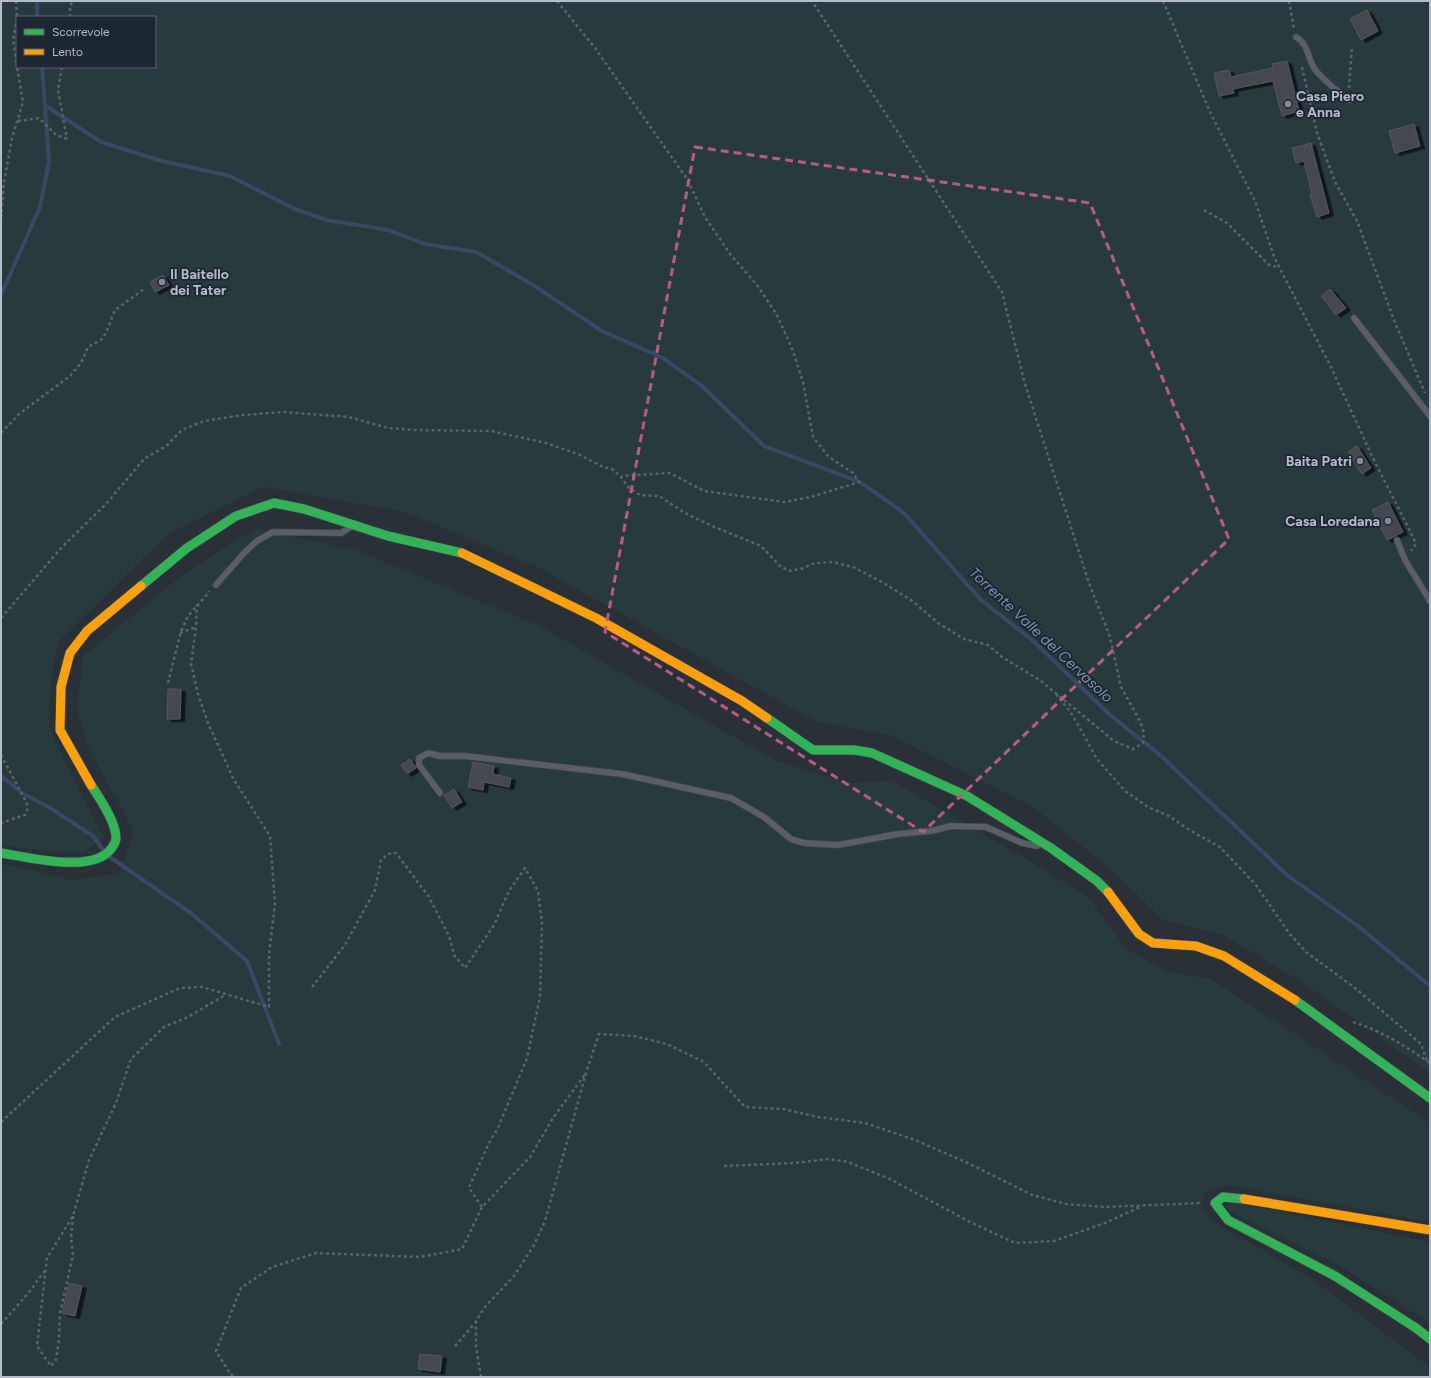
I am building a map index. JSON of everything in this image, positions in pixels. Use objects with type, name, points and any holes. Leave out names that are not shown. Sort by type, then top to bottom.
[{"type":"street","points":[[1,853],[61,862],[86,862],[107,854],[116,837],[106,809],[77,762],[60,730],[61,687],[70,653],[87,631],[187,548],[236,516],[274,503],[304,509],[388,536],[460,552],[596,618],[742,701],[813,750],[854,750],[872,753],[967,796],[1051,848],[1097,881],[1112,896],[1139,934],[1153,943],[1196,946],[1224,956],[1259,976],[1321,1017],[1430,1098]]},
{"type":"street","points":[[1430,1230],[1236,1198],[1223,1197],[1215,1203],[1221,1213],[1228,1220],[1335,1276],[1416,1328],[1430,1339]]},
{"type":"lane","points":[[1296,37],[1302,40],[1309,52],[1315,69],[1350,100]]},
{"type":"lane","points":[[1354,318],[1430,416]]},
{"type":"lane","points":[[216,585],[257,541],[273,532],[341,533],[355,525]]},
{"type":"lane","points":[[1396,540],[1405,560],[1430,601]]},
{"type":"lane","points":[[440,793],[419,765],[419,758],[428,753],[440,756],[465,756],[622,774],[731,798],[764,817],[791,839],[804,844],[838,845],[898,834],[931,831],[951,826],[986,827],[1022,843],[1051,848]]},
{"type":"path","points":[[16,1],[17,16]]},
{"type":"path","points":[[70,16],[72,1]]},
{"type":"path","points":[[557,1],[595,48],[687,179],[705,217],[730,254],[757,285],[777,315],[793,351],[803,382],[812,437],[829,456],[853,473],[859,482],[811,497],[784,502],[704,491],[670,473],[620,476]]},
{"type":"path","points":[[1,618],[62,547],[106,504],[144,460],[166,446],[182,430],[204,421],[243,415],[283,412],[349,417],[388,428],[415,430],[491,431],[546,443],[580,455],[602,466],[612,469],[620,476],[629,488],[640,495],[659,496],[685,513],[761,546],[780,566],[789,571],[801,569],[815,563],[833,562],[853,567],[905,597],[938,623],[964,639],[988,645],[1002,657],[1042,681],[1114,741],[1133,749],[1143,743],[1144,733],[1140,722],[1121,687],[1110,637],[1088,583],[1025,384],[1002,292],[812,1]]},
{"type":"path","points":[[1163,1],[1210,112],[1255,202],[1279,267],[1331,368],[1372,456],[1416,544],[1405,560]]},
{"type":"path","points":[[1289,1],[1296,37]]},
{"type":"path","points":[[16,24],[13,40],[16,60]]},
{"type":"path","points":[[1350,100],[1348,81],[1352,46]]},
{"type":"path","points":[[1300,60],[1317,133],[1336,182],[1357,221],[1394,320],[1418,373],[1425,394]]},
{"type":"path","points":[[1,218],[4,183],[14,128],[18,121],[23,102],[17,68]]},
{"type":"path","points":[[18,121],[39,118],[56,135],[67,139],[58,90],[62,68]]},
{"type":"path","points":[[1204,210],[1227,223],[1269,265],[1279,267]]},
{"type":"path","points":[[1,433],[19,414],[70,376],[81,363],[88,347],[101,340],[106,333],[115,310],[144,289]]},
{"type":"path","points":[[168,683],[180,634],[188,616],[216,585]]},
{"type":"path","points":[[1,1122],[115,1017],[180,988],[202,987],[269,1007],[269,954],[275,904],[270,836],[234,780],[208,723],[198,694],[191,664],[196,627],[197,605]]},
{"type":"path","points":[[180,634],[196,627]]},
{"type":"path","points":[[1052,690],[1072,714],[1097,759],[1125,792],[1148,807],[1169,816],[1191,832],[1220,847],[1256,885],[1289,933],[1306,952],[1355,988],[1420,1044],[1427,1061]]},
{"type":"path","points":[[1,755],[27,804],[27,812],[24,815],[1,823]]},
{"type":"path","points":[[312,987],[345,945],[374,890],[381,860],[388,854],[396,853],[429,897],[449,936],[454,955],[465,968],[494,925],[509,891],[525,868],[538,890],[542,923],[540,997],[527,1058],[498,1128],[488,1143],[469,1188],[482,1207]]},
{"type":"path","points":[[74,1216],[47,1258],[45,1269],[37,1346],[51,1366],[56,1360],[59,1339],[60,1313],[73,1255],[72,1238],[74,1216],[89,1160],[116,1103],[131,1059],[164,1027],[188,1017],[226,995]]},
{"type":"path","points":[[1350,1021],[1374,1028],[1398,1040],[1430,1063]]},
{"type":"path","points":[[455,1346],[476,1321],[484,1308],[514,1276],[534,1245],[545,1221],[586,1073],[599,1034],[634,1036],[667,1044],[704,1062],[745,1107],[783,1109],[818,1117],[865,1123],[915,1140],[968,1163],[1032,1195],[1066,1204],[1102,1207],[1215,1203]]},
{"type":"path","points":[[231,1374],[216,1351],[219,1340],[241,1288],[272,1267],[316,1253],[420,1257],[462,1249],[482,1207],[530,1157],[553,1118],[586,1073]]},
{"type":"path","points":[[724,1166],[786,1164],[829,1159],[848,1162],[890,1178],[970,1222],[1015,1243],[1054,1241],[1105,1223],[1142,1206]]},
{"type":"path","points":[[1,1324],[31,1290],[45,1269]]},
{"type":"path","points":[[476,1321],[476,1346],[481,1377]]},
{"type":"highlighted area","points":[[695,147],[1090,203],[1229,539],[923,832],[605,632]]},
{"type":"green space","points":[[1,1],[1430,1],[1430,1073],[1303,983],[1223,935],[1163,920],[1114,872],[1033,807],[890,735],[817,722],[539,568],[405,512],[264,487],[169,533],[58,642],[51,681],[49,728],[104,839],[83,852],[55,853],[1,845]]},
{"type":"green space","points":[[254,529],[353,549],[538,625],[775,760],[849,783],[892,781],[1027,859],[1089,898],[1126,949],[1168,972],[1211,979],[1430,1123],[1430,1222],[1228,1185],[1204,1194],[1202,1208],[1213,1221],[1312,1279],[1430,1367],[1430,1377],[1,1377],[1,863],[72,880],[118,874],[134,832],[87,745],[77,710],[83,656],[181,576]]},
{"type":"green space","points":[[1236,1202],[1430,1242],[1430,1323],[1338,1265],[1238,1216],[1227,1209],[1227,1204]]},
{"type":"building","points":[[1367,10],[1378,31],[1361,40],[1350,19]]},
{"type":"building","points":[[1287,61],[1299,111],[1282,116],[1273,81],[1233,89],[1234,93],[1219,96],[1214,73],[1229,70],[1231,77],[1273,68],[1272,64]]},
{"type":"building","points":[[1414,124],[1420,146],[1395,153],[1389,131]]},
{"type":"building","points":[[1311,143],[1329,213],[1317,217],[1310,195],[1312,195],[1304,161],[1296,163],[1292,148]]},
{"type":"building","name":"Il Baitello dei Tater","points":[[163,275],[169,285],[155,292],[150,282]]},
{"type":"building","points":[[1330,289],[1346,308],[1336,315],[1321,296]]},
{"type":"building","name":"Baita Patri","points":[[1357,446],[1371,468],[1362,474],[1348,452]]},
{"type":"building","name":"Casa Loredana","points":[[1388,502],[1403,532],[1387,540],[1372,510]]},
{"type":"building","points":[[168,689],[181,689],[180,719],[167,719]]},
{"type":"building","points":[[410,759],[416,768],[407,774],[401,765]]},
{"type":"building","points":[[473,762],[494,766],[493,774],[511,778],[509,787],[484,782],[483,790],[468,787]]},
{"type":"building","points":[[454,789],[462,802],[452,808],[444,795]]},
{"type":"building","points":[[69,1283],[82,1286],[75,1316],[62,1313]]},
{"type":"building","points":[[420,1354],[442,1356],[440,1372],[418,1369]]},
{"type":"waterway","points":[[37,1],[37,16]]},
{"type":"waterway","points":[[1,295],[40,207],[49,161],[42,68]]},
{"type":"waterway","name":"Torrente Valle del Cervasolo","points":[[46,106],[101,142],[162,161],[230,176],[295,209],[326,220],[388,230],[425,244],[476,252],[530,283],[602,331],[663,358],[702,386],[764,446],[860,482],[904,513],[981,600],[1031,639],[1110,715],[1160,755],[1287,875],[1358,926],[1430,986]]},
{"type":"waterway","points":[[1,776],[22,793],[52,809],[93,836],[104,851]]},
{"type":"waterway","points":[[110,857],[192,914],[247,961],[279,1044]]},
{"type":"traffic: fast","points":[[141,586],[187,548],[236,516],[274,503],[304,509],[388,536],[462,553]]},
{"type":"traffic: fast","points":[[767,718],[813,750],[854,750],[872,753],[967,796],[1051,848],[1097,881],[1108,892]]},
{"type":"traffic: fast","points":[[1,853],[59,862],[90,861],[102,857],[114,844],[116,840],[115,832],[107,811],[91,785]]},
{"type":"traffic: fast","points":[[1295,1000],[1430,1098]]},
{"type":"traffic: fast","points":[[1244,1199],[1223,1197],[1215,1203],[1228,1220],[1335,1276],[1416,1328],[1430,1339]]},
{"type":"traffic: slow","points":[[462,553],[596,618],[742,701],[767,718]]},
{"type":"traffic: slow","points":[[91,785],[60,730],[61,687],[70,653],[87,631],[141,586]]},
{"type":"traffic: slow","points":[[1108,892],[1139,934],[1153,943],[1196,946],[1224,956],[1295,1000]]},
{"type":"traffic: slow","points":[[1244,1199],[1430,1230]]},
{"type":"place","name":"Casa Piero e Anna","points":[[1288,104]]},
{"type":"place","name":"Il Baitello dei Tater","points":[[162,282]]},
{"type":"place","name":"Baita Patri","points":[[1360,461]]},
{"type":"place","name":"Casa Loredana","points":[[1388,521]]}]
